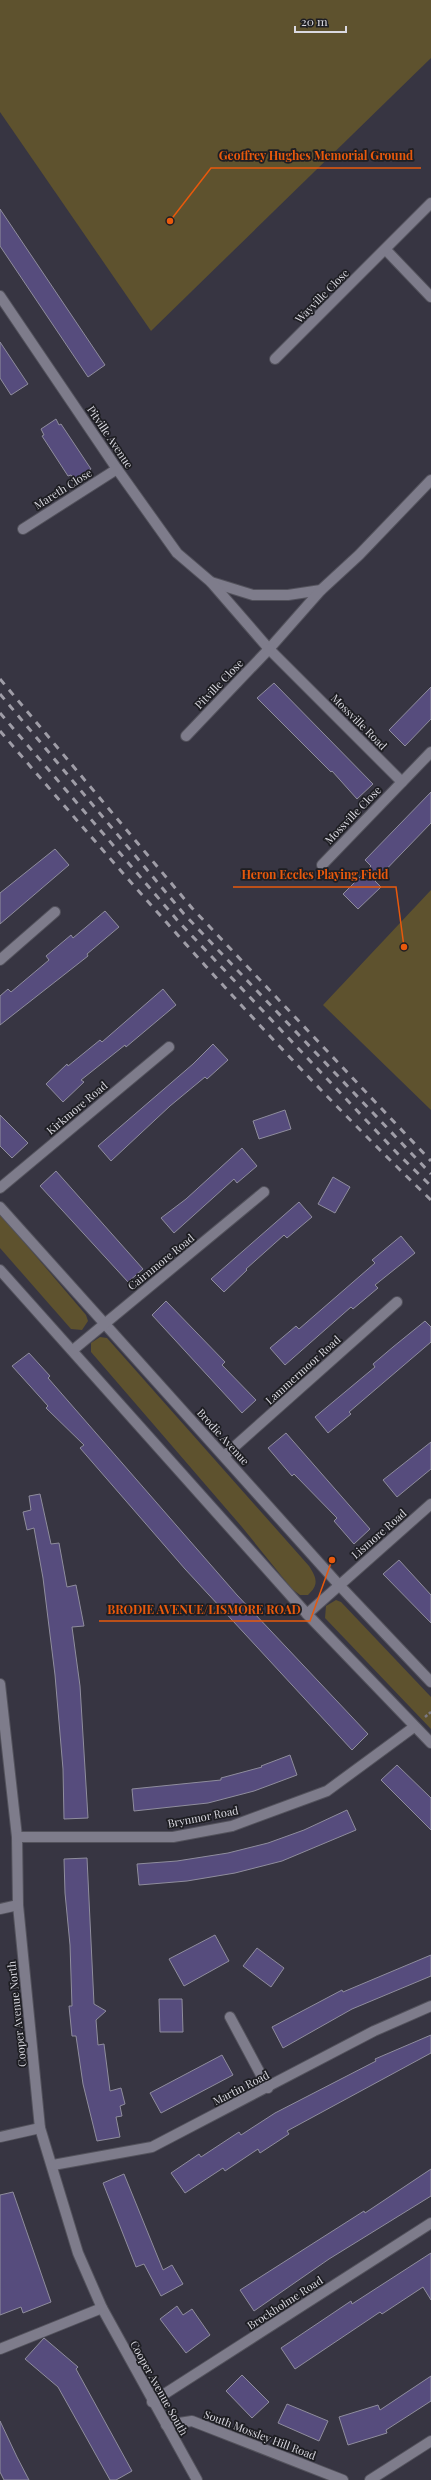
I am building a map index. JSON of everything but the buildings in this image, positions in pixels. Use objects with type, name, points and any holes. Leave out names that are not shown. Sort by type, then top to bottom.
[{"type":"street","name":"Wayville Close","points":[[275,359],[386,250],[431,203]]},
{"type":"street","points":[[386,250],[431,297]]},
{"type":"street","name":"Pitville Avenue","points":[[0,296],[117,469],[177,553],[211,582],[269,649]]},
{"type":"street","name":"Mareth Close","points":[[23,529],[117,469]]},
{"type":"street","points":[[269,649],[321,590],[359,555],[431,480]]},
{"type":"street","name":"Pitville Avenue","points":[[211,582],[253,595],[288,595],[321,590]]},
{"type":"street","name":"Pitville Close","points":[[186,736],[269,649]]},
{"type":"street","name":"Mossville Road","points":[[269,649],[402,782]]},
{"type":"street","points":[[402,782],[431,752]]},
{"type":"street","name":"Mossville Close","points":[[322,865],[402,782]]},
{"type":"street","points":[[0,960],[55,912]]},
{"type":"street","name":"Kirkmore Road","points":[[0,1188],[169,1047]]},
{"type":"street","name":"Cairnmore Road","points":[[73,1350],[264,1192]]},
{"type":"street","name":"Brodie Avenue","points":[[0,1207],[106,1322],[338,1584],[431,1682]]},
{"type":"street","points":[[0,1270],[307,1614],[431,1743]]},
{"type":"street","name":"Lammermoor Road","points":[[224,1456],[397,1302]]},
{"type":"street","name":"Lismore Road","points":[[307,1614],[338,1584],[431,1504]]},
{"type":"street","name":"Cooper Avenue North","points":[[0,1684],[3,1741],[17,1837],[18,1905],[40,2128],[53,2165],[78,2253],[102,2308]]},
{"type":"street","name":"Brynmor Road","points":[[17,1837],[173,1837],[232,1826],[327,1791],[414,1727]]},
{"type":"street","points":[[0,1909],[18,1905]]},
{"type":"street","name":"Martin Road","points":[[53,2165],[152,2146],[268,2088],[374,2031],[431,2006]]},
{"type":"street","points":[[230,2017],[268,2088]]},
{"type":"street","points":[[0,2137],[40,2128]]},
{"type":"street","name":"Brockholme Road","points":[[152,2402],[431,2223]]},
{"type":"street","points":[[0,2349],[102,2308]]},
{"type":"street","name":"Cooper Avenue South","points":[[102,2308],[152,2402],[197,2480]]},
{"type":"street","name":"South Mossley Hill Road","points":[[166,2425],[192,2421],[343,2480]]},
{"type":"street","points":[[370,2480],[431,2441]]},
{"type":"shaded area","points":[[0,0],[431,0],[431,58],[151,331],[0,112]]},
{"type":"shaded area","points":[[431,890],[431,1110],[323,1005]]},
{"type":"shaded area","points":[[0,1214],[86,1315],[88,1321],[82,1330],[71,1329],[0,1248]]},
{"type":"shaded area","points":[[100,1337],[107,1338],[309,1566],[316,1581],[314,1588],[308,1595],[300,1595],[292,1589],[242,1527],[91,1352],[91,1343]]},
{"type":"shaded area","points":[[336,1600],[341,1602],[431,1697],[431,1729],[325,1618],[326,1606]]},
{"type":"railway","points":[[0,679],[192,908],[431,1161]]},
{"type":"railway","points":[[0,694],[184,914],[431,1174]]},
{"type":"railway","points":[[0,713],[178,921],[398,1154],[431,1186]]},
{"type":"railway","points":[[0,731],[104,852],[210,971],[374,1144],[431,1200]]},
{"type":"place","name":"Geoffrey Hughes Memorial Ground","points":[[170,221]]},
{"type":"place","name":"Heron Eccles Playing Field","points":[[404,947]]},
{"type":"place","name":"BRODIE AVENUE/LISMORE ROAD","points":[[332,1560]]}]
